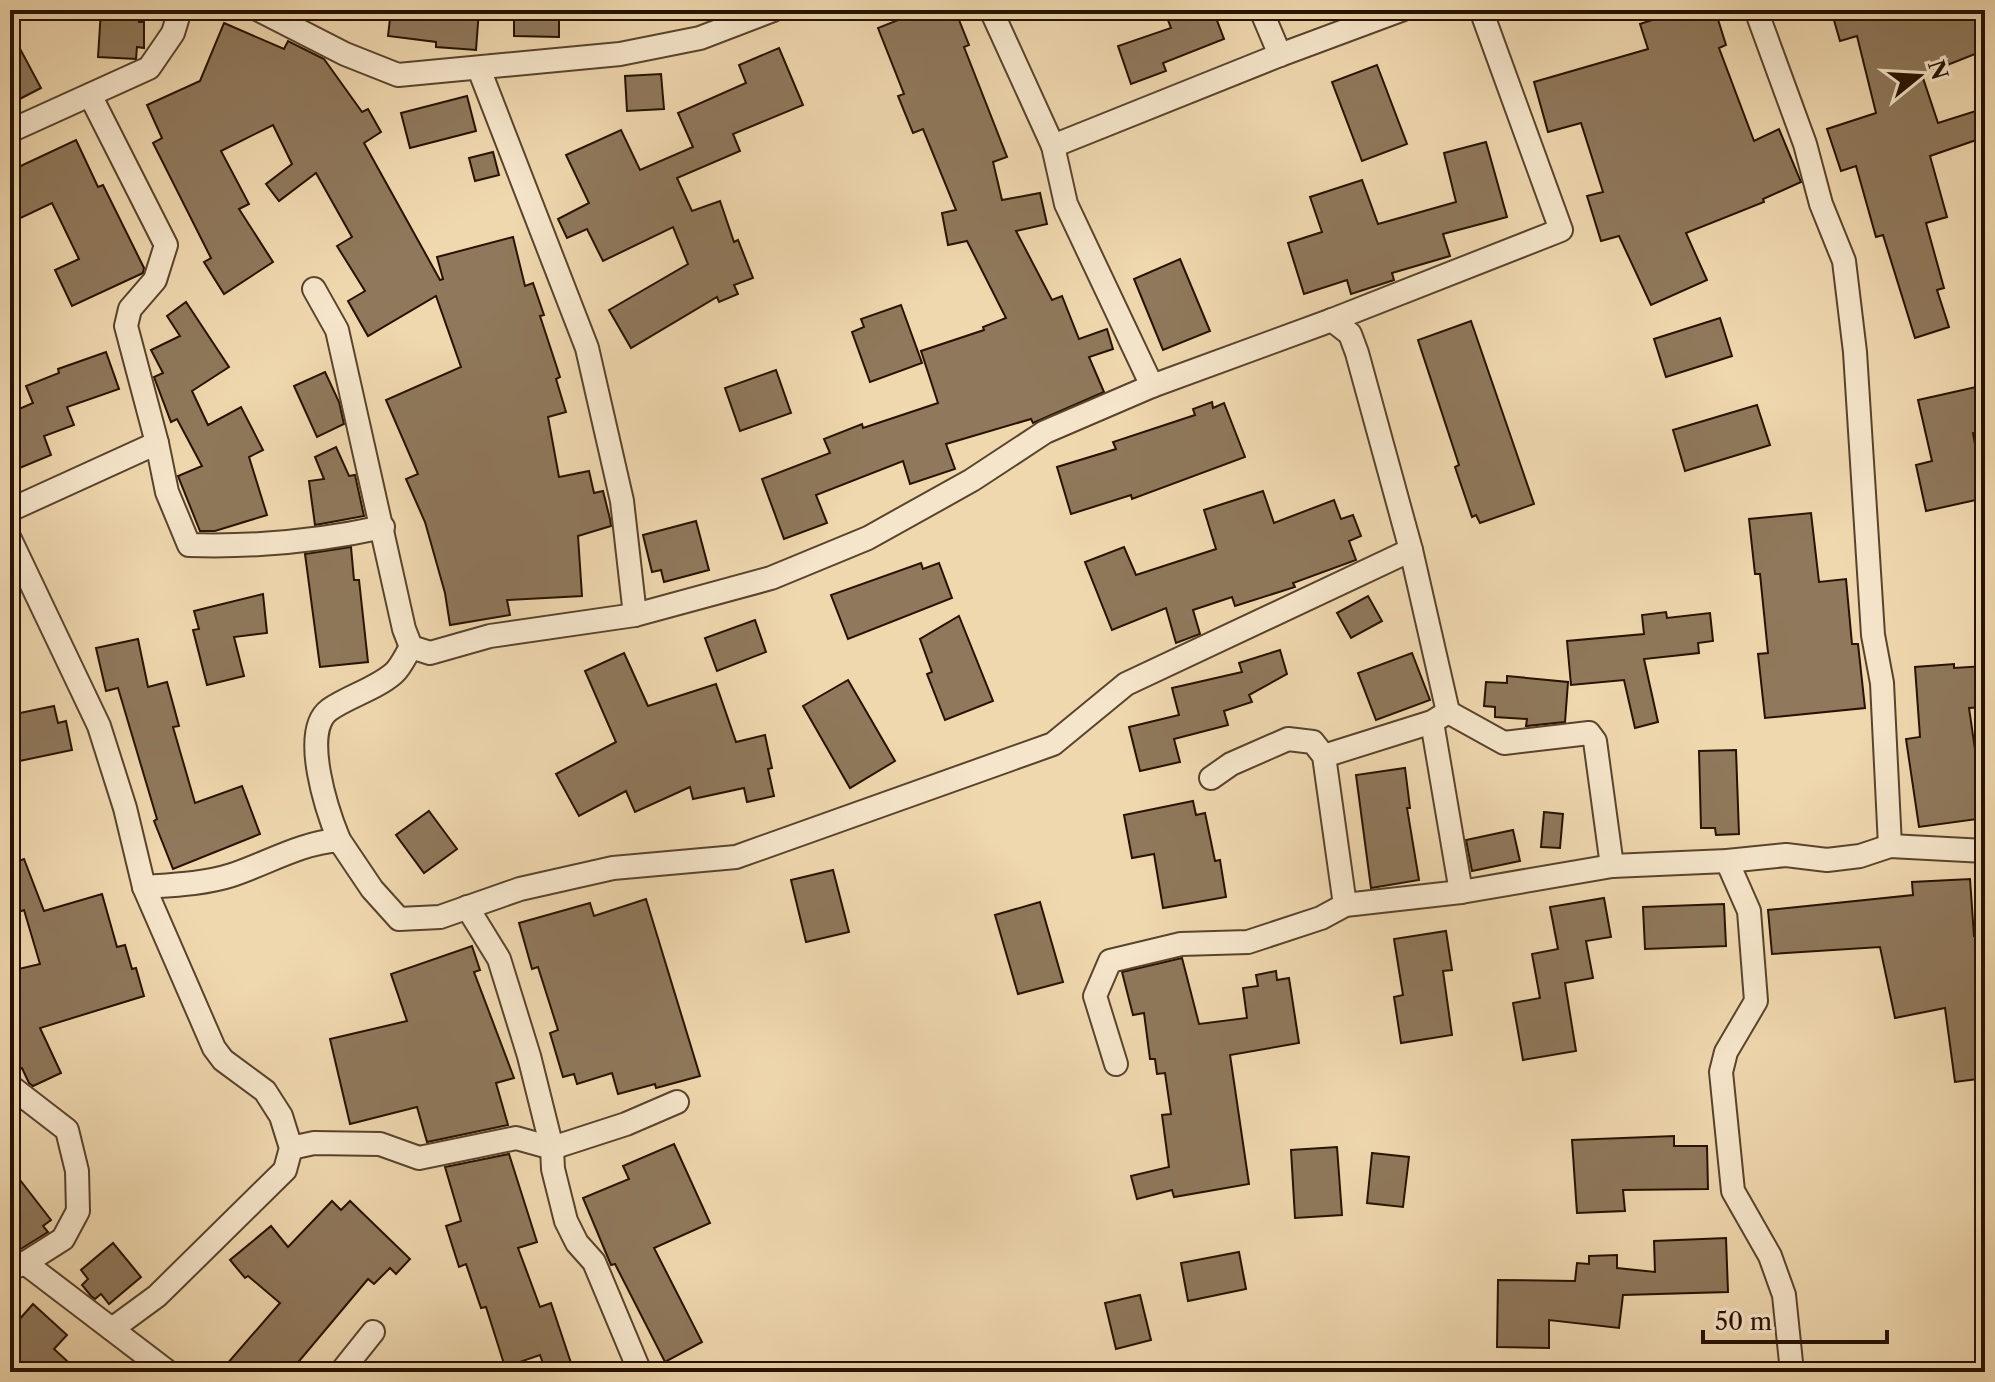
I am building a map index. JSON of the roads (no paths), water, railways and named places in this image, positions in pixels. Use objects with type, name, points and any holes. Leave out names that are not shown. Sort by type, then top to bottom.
[{"type":"street","points":[[10,131],[149,68],[173,33],[180,10]]},
{"type":"street","points":[[259,10],[345,54],[398,75],[620,54],[700,38],[773,10]]},
{"type":"street","points":[[991,10],[1053,146],[1066,204],[1152,386]]},
{"type":"street","points":[[1261,10],[1280,55]]},
{"type":"street","points":[[1053,146],[1401,10]]},
{"type":"street","points":[[411,647],[430,653],[490,636],[635,615],[771,578],[868,538],[972,480],[1045,432],[1152,386],[1332,320],[1561,230],[1481,10]]},
{"type":"street","points":[[1756,10],[1805,144],[1821,204],[1844,261],[1855,352],[1873,635],[1882,683],[1890,846]]},
{"type":"street","points":[[479,69],[587,348],[622,501],[635,615]]},
{"type":"street","points":[[90,95],[166,245],[155,280],[130,309],[126,326],[167,492],[189,545],[283,542],[383,527]]},
{"type":"street","points":[[314,289],[337,330],[404,629],[411,647]]},
{"type":"street","points":[[1332,320],[1350,334],[1357,353],[1411,550],[1440,717],[1461,892]]},
{"type":"street","points":[[10,510],[157,443]]},
{"type":"street","points":[[10,539],[99,726],[125,808],[144,887],[214,1048],[223,1060],[265,1091],[281,1116],[291,1148],[285,1170],[157,1296],[112,1329]]},
{"type":"street","points":[[411,647],[395,672],[326,712],[317,732],[317,762],[339,840],[372,889],[399,919],[440,917],[520,889],[613,868],[736,857],[1053,744],[1126,684],[1411,550]]},
{"type":"street","points":[[1324,756],[1440,717],[1504,743],[1589,733],[1595,741],[1612,866]]},
{"type":"street","points":[[1211,778],[1231,764],[1288,739],[1313,742],[1324,756],[1345,905]]},
{"type":"street","points":[[144,887],[230,876],[285,852],[339,840]]},
{"type":"street","points":[[1116,1064],[1095,996],[1110,961],[1181,944],[1248,942],[1321,918],[1345,905],[1461,892],[1612,866],[1786,855],[1827,860],[1860,856],[1890,846],[1985,851]]},
{"type":"street","points":[[1727,861],[1749,911],[1756,1001],[1726,1052],[1721,1072],[1733,1191],[1770,1256],[1784,1295],[1792,1372]]},
{"type":"street","points":[[467,907],[499,959],[529,1056],[566,1221],[577,1243],[594,1262],[640,1372]]},
{"type":"street","points":[[10,1086],[67,1130],[77,1171],[78,1211],[63,1239],[18,1266],[112,1329],[168,1372]]},
{"type":"street","points":[[291,1148],[314,1143],[380,1144],[419,1158],[516,1138],[552,1148],[626,1124],[677,1102]]},
{"type":"street","points":[[341,1372],[373,1332]]}]
